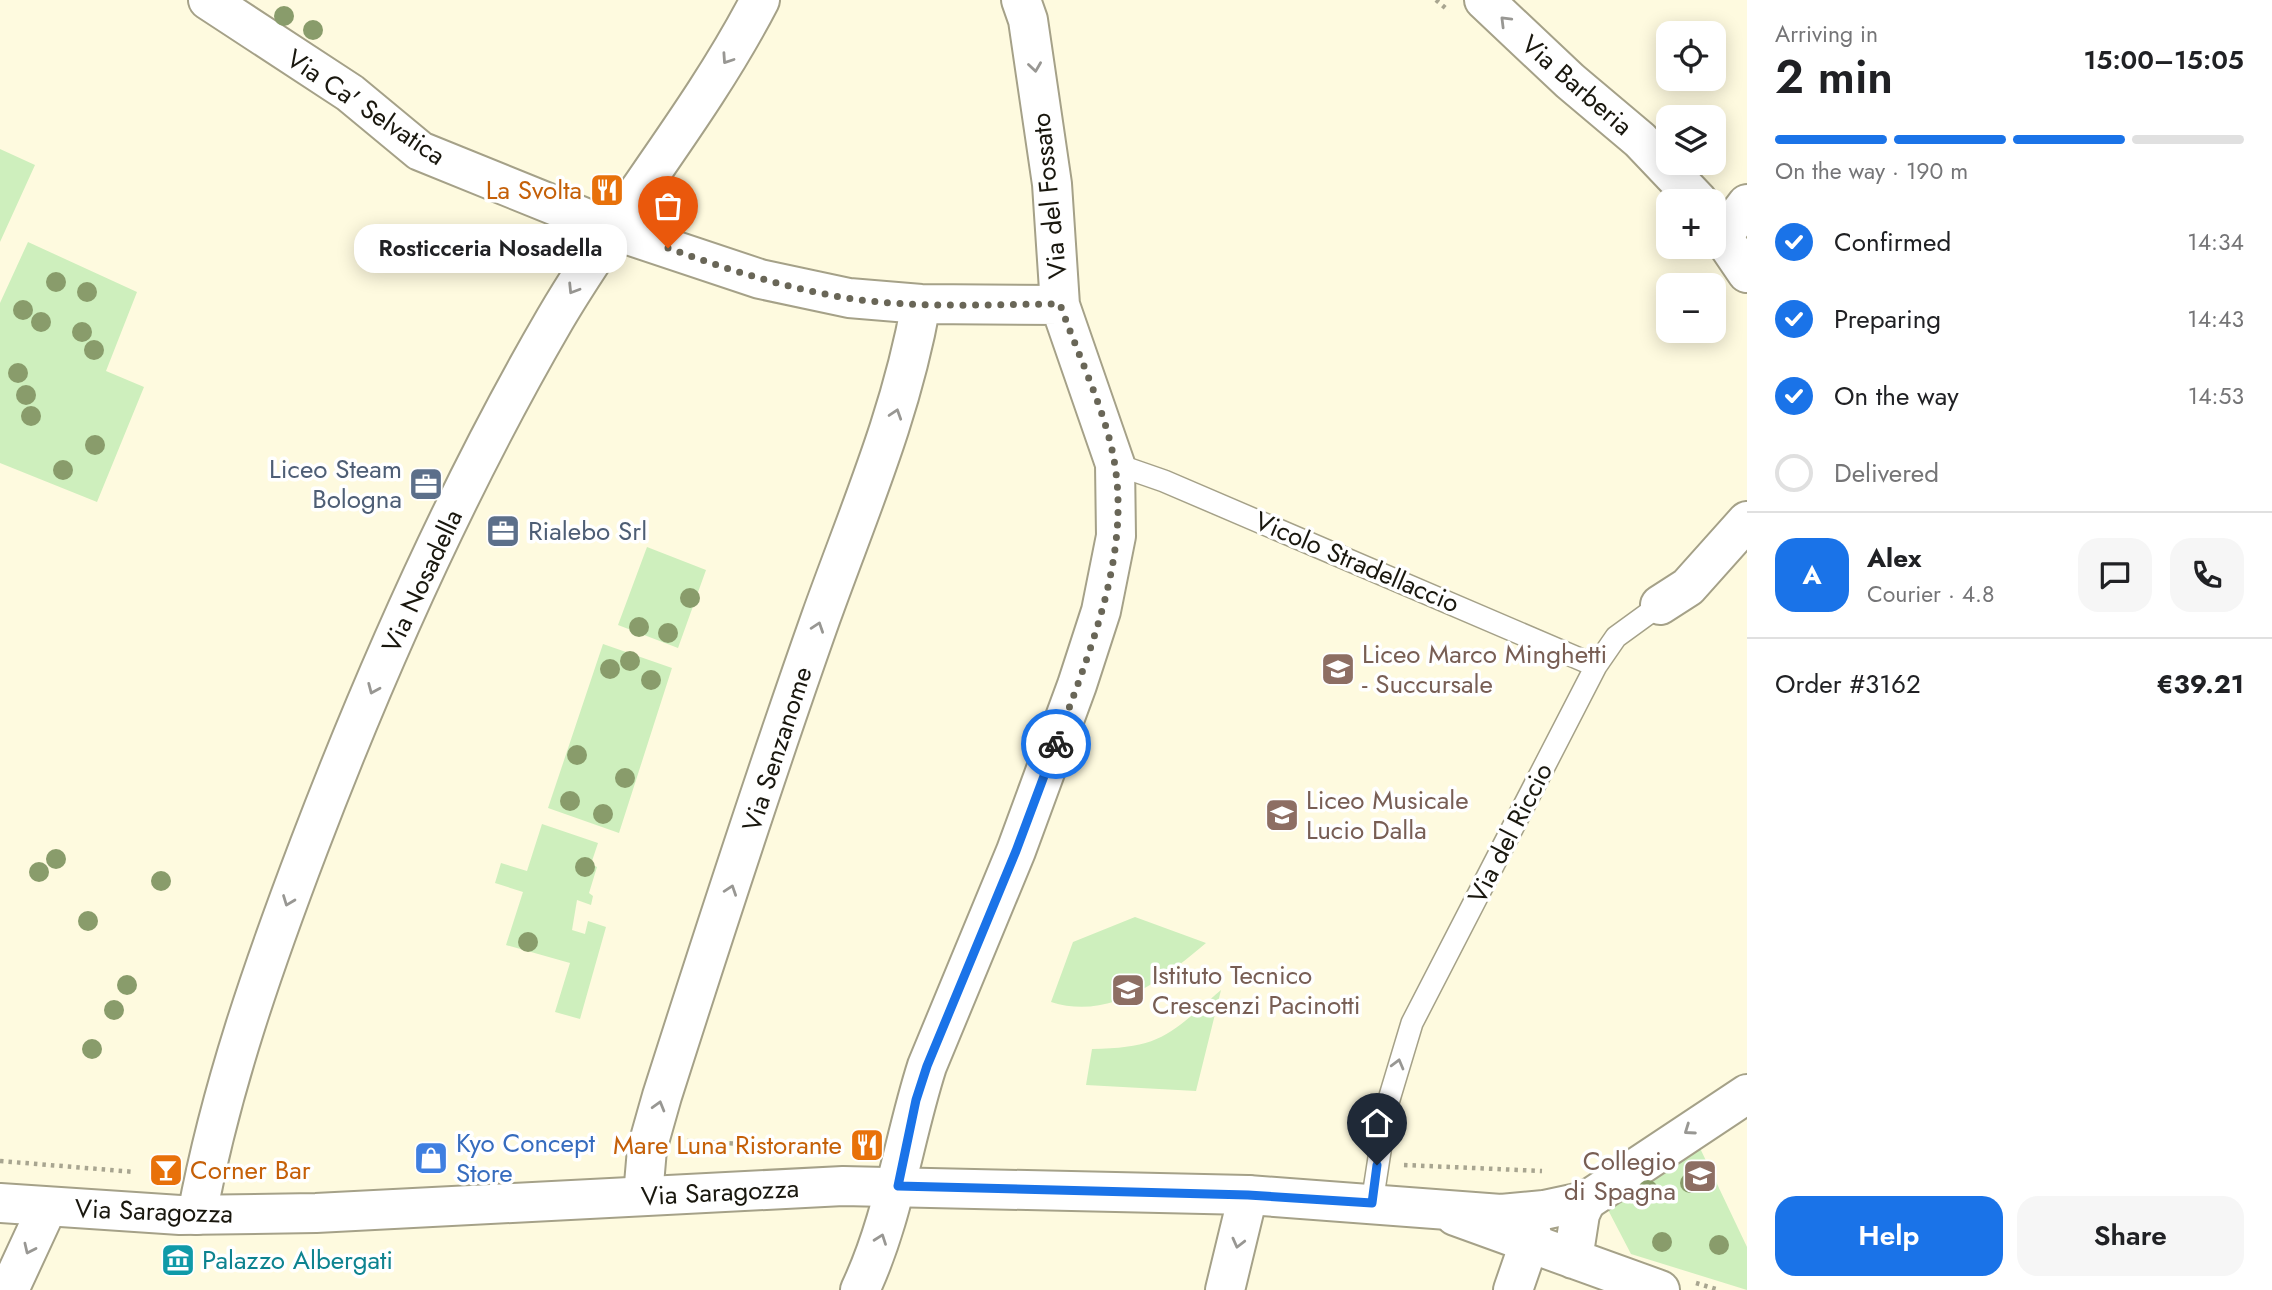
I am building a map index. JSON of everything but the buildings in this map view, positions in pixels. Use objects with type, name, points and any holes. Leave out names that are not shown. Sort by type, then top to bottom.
[{"type":"street","name":"Via Ca' Selvatica","points":[[208,0],[350,93],[421,151],[529,196],[668,248],[760,279],[849,298],[921,304],[1060,304]]},
{"type":"street","name":"Via Nosadella","points":[[197,1215],[225,1088],[258,981],[338,770],[435,550],[509,399],[612,228],[739,41],[760,0]]},
{"type":"street","name":"Via del Fossato","points":[[860,1290],[898,1186],[916,1100],[927,1066],[1016,851],[1077,685],[1101,611],[1116,536],[1115,464],[1060,304],[1052,184],[1028,20],[1021,0]]},
{"type":"street","name":"Via Barberia","points":[[1484,0],[1570,81],[1640,140],[1687,189]]},
{"type":"street","points":[[1726,223],[1747,204]]},
{"type":"street","points":[[1726,242],[1747,273]]},
{"type":"street","name":"Via Senzanome","points":[[643,1196],[647,1149],[666,1085],[817,629],[885,449],[908,372],[921,304]]},
{"type":"street","name":"Via del Riccio","points":[[1660,605],[1688,587],[1747,521]]},
{"type":"street","points":[[1573,1259],[1578,1224],[1586,1201],[1698,1124],[1747,1094]]},
{"type":"street","name":"Via Saragozza","points":[[0,1203],[47,1208],[197,1215],[422,1209],[792,1186],[898,1186],[1248,1195],[1372,1203],[1525,1227],[1586,1201]]},
{"type":"street","points":[[1225,1290],[1248,1195]]},
{"type":"street","points":[[9,1290],[47,1208]]},
{"type":"street","points":[[1513,1290],[1525,1227],[1573,1259],[1660,1290]]},
{"type":"lane","name":"Vicolo Stradellaccio","points":[[1115,464],[1177,487],[1596,666]]},
{"type":"lane","name":"Via del Riccio","points":[[1372,1203],[1387,1106],[1412,1023],[1596,666],[1625,629],[1660,605]]},
{"type":"path","points":[[681,1140],[818,1148]]},
{"type":"path","points":[[0,1161],[145,1173]]},
{"type":"path","points":[[1399,1165],[1546,1171]]},
{"type":"green space","points":[[0,149],[35,165],[0,242]]},
{"type":"green space","points":[[28,242],[137,292],[106,371],[144,387],[97,502],[0,463],[0,303]]},
{"type":"green space","points":[[647,547],[706,570],[678,648],[618,625]]},
{"type":"green space","points":[[603,644],[672,668],[619,833],[548,808]]},
{"type":"green space","points":[[542,824],[598,843],[591,864],[597,867],[589,893],[593,896],[591,905],[577,900],[572,930],[585,934],[588,921],[606,927],[580,1019],[555,1012],[570,963],[506,945],[523,892],[495,883],[501,863],[527,871]]},
{"type":"green space","points":[[1135,917],[1206,943],[1172,970],[1134,994],[1094,1006],[1051,1002],[1073,942]]},
{"type":"green space","points":[[1221,990],[1196,1091],[1086,1085],[1092,1049],[1135,1046],[1164,1036]]},
{"type":"green space","name":"Collegio di Spagna","points":[[1699,1146],[1747,1247],[1747,1290],[1631,1254],[1606,1206]]},
{"type":"way so far","points":[[668,248],[760,279],[849,298],[921,304],[1060,304],[1108,437],[1115,464],[1118,506],[1116,536],[1101,611],[1056,744]]},
{"type":"place","name":"La Svolta","points":[[607,190]]},
{"type":"place","name":"Rosticceria Nosadella","points":[[668,248]]},
{"type":"place","name":"Liceo Steam Bologna","points":[[426,484]]},
{"type":"place","name":"Rialebo Srl","points":[[503,531]]},
{"type":"place","name":"Liceo Marco Minghetti - Succursale","points":[[1338,669]]},
{"type":"place","name":"Liceo Musicale Lucio Dalla","points":[[1282,815]]},
{"type":"place","name":"Istituto Tecnico Crescenzi Pacinotti","points":[[1128,990]]},
{"type":"place","name":"Mare Luna Ristorante","points":[[867,1145]]},
{"type":"place","name":"Kyo Concept Store","points":[[431,1158]]},
{"type":"place","name":"Corner Bar","points":[[166,1170]]},
{"type":"place","name":"Collegio di Spagna","points":[[1700,1176]]},
{"type":"place","name":"Palazzo Albergati","points":[[178,1260]]},
{"type":"route","points":[[1056,744],[1016,851],[927,1066],[916,1100],[898,1186],[1248,1195],[1372,1203],[1377,1165]]}]
